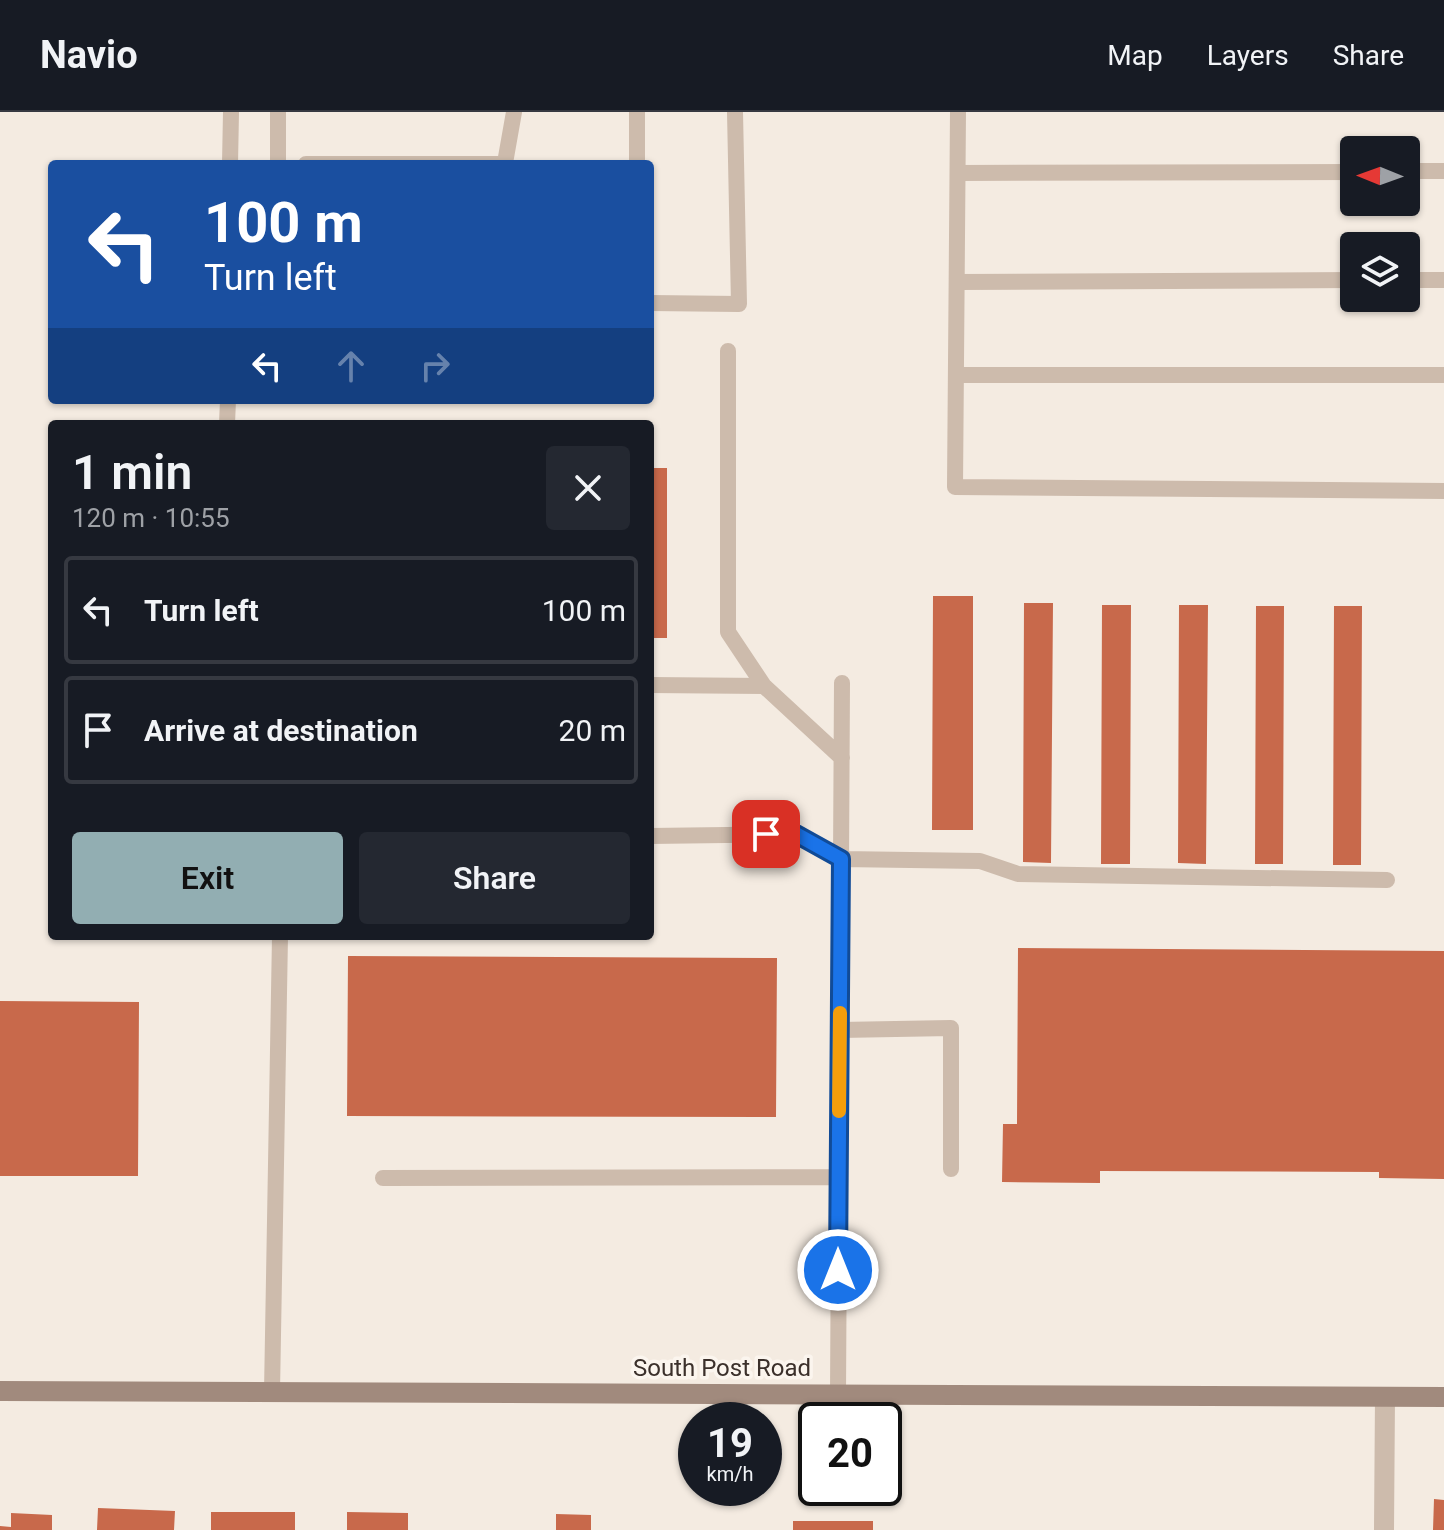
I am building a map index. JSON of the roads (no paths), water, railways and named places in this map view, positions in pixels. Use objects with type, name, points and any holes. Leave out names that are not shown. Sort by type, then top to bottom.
[{"type":"main road","name":"South Post Road","points":[[0,1391],[1444,1397]]},
{"type":"street","points":[[1384,1530],[1385,1397]]},
{"type":"lane","points":[[230,160],[231,112]]},
{"type":"lane","points":[[278,112],[278,160]]},
{"type":"lane","points":[[506,160],[514,112]]},
{"type":"lane","points":[[637,112],[637,160]]},
{"type":"lane","points":[[654,303],[739,304],[735,112]]},
{"type":"lane","points":[[958,112],[955,487],[1444,491]]},
{"type":"lane","points":[[1420,171],[1444,171]]},
{"type":"lane","points":[[958,173],[1340,172]]},
{"type":"lane","points":[[957,282],[1340,280]]},
{"type":"lane","points":[[1420,280],[1444,280]]},
{"type":"lane","points":[[728,351],[728,632],[764,686],[842,758]]},
{"type":"lane","points":[[956,375],[1444,375]]},
{"type":"lane","points":[[838,1395],[842,683]]},
{"type":"lane","points":[[654,685],[764,686]]},
{"type":"lane","points":[[654,836],[796,834],[841,859],[980,861],[1018,874],[1387,880]]},
{"type":"lane","points":[[272,1392],[280,940]]},
{"type":"lane","points":[[840,1030],[951,1028],[951,1169]]},
{"type":"lane","points":[[383,1178],[839,1177]]}]
